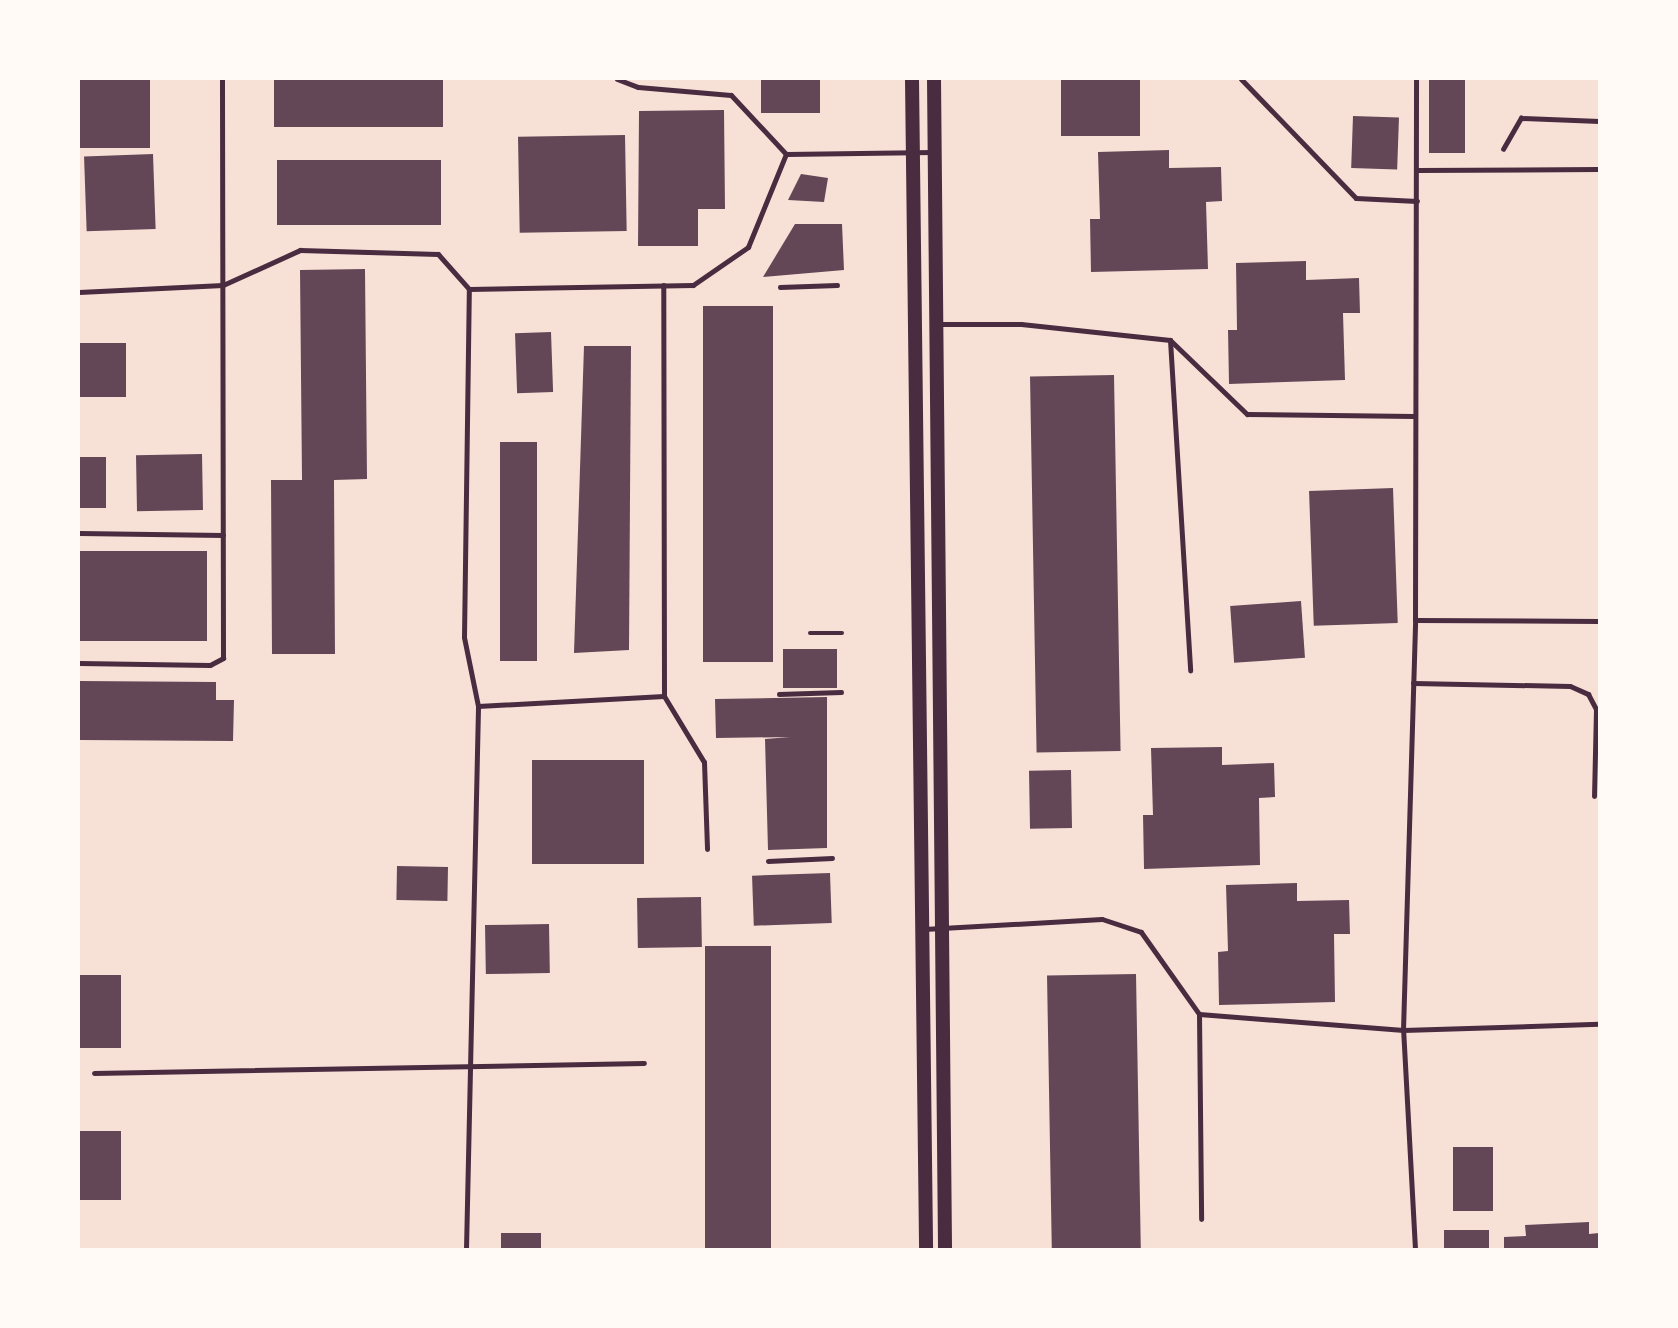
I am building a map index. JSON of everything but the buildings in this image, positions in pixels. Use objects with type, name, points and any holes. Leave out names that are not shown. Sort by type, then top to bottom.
[{"type":"main road","points":[[912,79],[926,1249]]},
{"type":"main road","points":[[934,79],[945,1249]]},
{"type":"lane","points":[[79,663],[210,665],[223,659],[222,79]]},
{"type":"lane","points":[[617,79],[638,87],[731,94],[786,154],[934,152]]},
{"type":"lane","points":[[638,79],[638,87]]},
{"type":"lane","points":[[1241,79],[1356,198],[1417,201]]},
{"type":"lane","points":[[1415,1249],[1403,1030],[1415,620],[1416,79]]},
{"type":"lane","points":[[469,289],[693,285],[748,247],[786,154]]},
{"type":"lane","points":[[1417,170],[1599,169]]},
{"type":"lane","points":[[79,292],[223,285],[300,250],[438,254],[469,289],[464,637],[478,706],[466,1249]]},
{"type":"lane","points":[[663,285],[664,696],[704,762],[707,849]]},
{"type":"lane","points":[[935,324],[1021,324],[1170,340],[1247,414],[1414,416]]},
{"type":"lane","points":[[1170,340],[1189,670]]},
{"type":"lane","points":[[79,533],[223,535]]},
{"type":"lane","points":[[1415,620],[1599,621]]},
{"type":"lane","points":[[1413,683],[1570,686],[1588,694],[1596,709],[1594,796]]},
{"type":"lane","points":[[478,706],[664,696]]},
{"type":"lane","points":[[921,929],[1102,919],[1141,932],[1199,1014],[1201,1219]]},
{"type":"lane","points":[[1199,1014],[1403,1030],[1599,1024]]},
{"type":"lane","points":[[94,1073],[644,1063]]},
{"type":"path","points":[[1492,169],[1521,118],[1599,121]]},
{"type":"path","points":[[780,287],[837,285]]},
{"type":"path","points":[[810,633],[842,633]]},
{"type":"path","points":[[779,694],[841,692]]},
{"type":"path","points":[[768,861],[832,858]]}]
